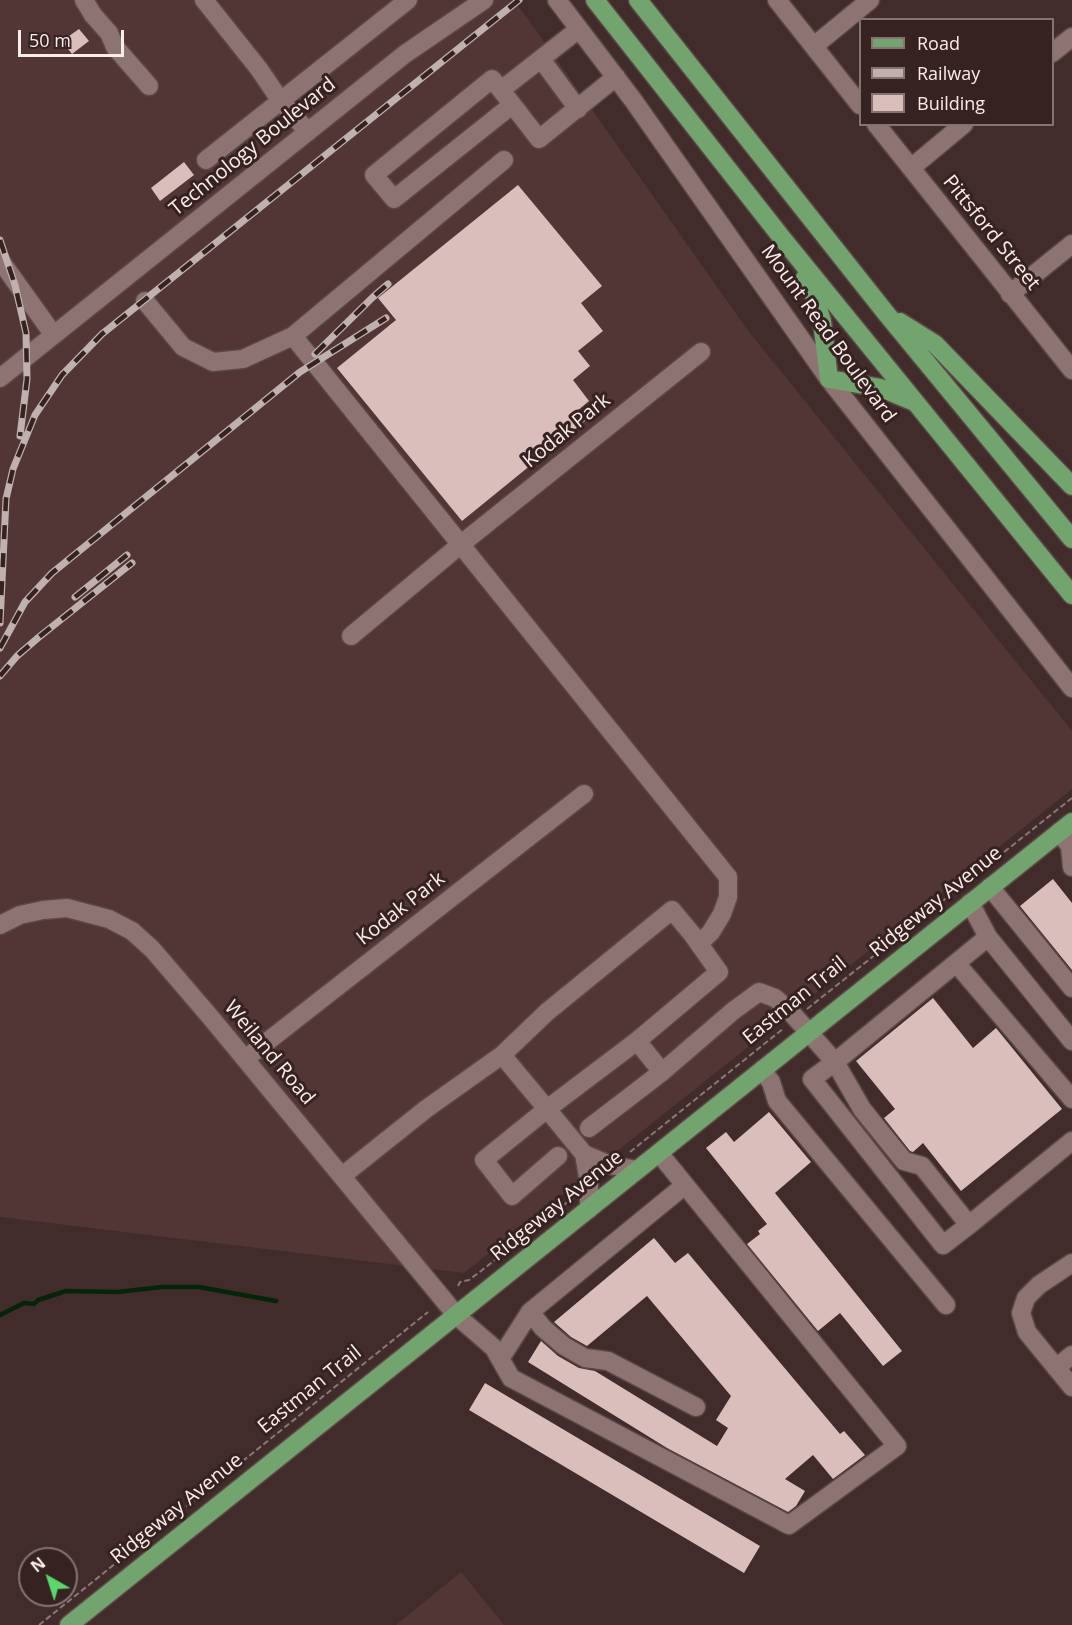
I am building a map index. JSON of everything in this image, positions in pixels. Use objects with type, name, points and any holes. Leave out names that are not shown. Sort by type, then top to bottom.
[{"type":"main road","name":"Mount Read Boulevard","points":[[595,0],[782,238],[1072,595]]},
{"type":"main road","points":[[638,0],[885,312],[1072,539]]},
{"type":"main road","points":[[782,238],[813,292],[822,321],[828,379],[880,388],[914,401]]},
{"type":"main road","points":[[885,312],[935,344],[1072,486]]},
{"type":"main road","name":"Ridgeway Avenue","points":[[69,1625],[1066,827]]},
{"type":"street","points":[[84,0],[93,15],[109,33],[115,47],[149,86]]},
{"type":"street","points":[[204,0],[259,69],[280,100],[308,132]]},
{"type":"street","points":[[206,160],[408,0]]},
{"type":"street","name":"Technology Boulevard","points":[[0,378],[405,54],[484,0]]},
{"type":"street","name":"Mount Read Boulevard","points":[[556,0],[616,77],[828,379],[1072,688]]},
{"type":"street","points":[[777,0],[859,102]]},
{"type":"street","points":[[814,46],[870,0]]},
{"type":"street","points":[[501,90],[579,29]]},
{"type":"street","points":[[1054,52],[1072,37]]},
{"type":"street","points":[[541,59],[578,109]]},
{"type":"street","points":[[512,105],[394,199],[374,175],[492,79],[501,90],[538,139],[616,77]]},
{"type":"street","name":"Pittsford Street","points":[[878,126],[1072,369]]},
{"type":"street","points":[[910,168],[962,126]]},
{"type":"street","points":[[145,301],[183,347],[213,362],[243,359],[293,336],[504,160]]},
{"type":"street","points":[[1010,294],[1072,244]]},
{"type":"street","points":[[0,260],[53,334]]},
{"type":"street","points":[[293,336],[728,877],[728,897],[722,914],[711,932],[699,944]]},
{"type":"street","name":"Kodak Park","points":[[351,636],[460,545],[701,352]]},
{"type":"street","name":"Kodak Park","points":[[245,1059],[584,794]]},
{"type":"street","points":[[1066,827],[1072,867]]},
{"type":"street","points":[[990,887],[1072,988]]},
{"type":"street","points":[[970,903],[988,937],[1072,1041]]},
{"type":"street","name":"Weiland Road","points":[[0,925],[21,915],[67,908],[110,920],[132,931],[152,949],[245,1059],[457,1316],[494,1348],[510,1378],[789,1525],[897,1446],[685,1185]]},
{"type":"street","points":[[342,1176],[426,1109],[502,1055],[547,1012],[672,910],[719,972],[638,1041],[547,1109],[484,1160],[512,1196],[558,1156]]},
{"type":"street","points":[[988,937],[812,1079],[943,1245],[1072,1141]]},
{"type":"street","points":[[956,963],[1072,1099]]},
{"type":"street","points":[[589,1128],[662,1072],[759,992],[776,998],[835,1062],[862,1109],[904,1161],[922,1166],[969,1225]]},
{"type":"street","points":[[638,1041],[662,1072]]},
{"type":"street","points":[[502,1055],[584,1154],[610,1165],[637,1170]]},
{"type":"street","points":[[762,1070],[771,1082],[777,1101],[823,1158],[846,1181],[946,1305]]},
{"type":"street","points":[[500,1359],[530,1312],[685,1185],[659,1153]]},
{"type":"street","points":[[584,1154],[589,1182],[589,1209]]},
{"type":"street","points":[[1072,1263],[1039,1285],[1026,1298],[1021,1313],[1027,1332],[1072,1387]]},
{"type":"street","points":[[530,1312],[557,1340],[585,1358],[608,1361],[696,1407]]},
{"type":"street","points":[[1056,1368],[1072,1355]]},
{"type":"path","name":"Eastman Trail","points":[[630,1152],[1072,798]]},
{"type":"path","points":[[458,1286],[460,1282],[469,1280],[481,1271],[573,1197]]},
{"type":"path","name":"Eastman Trail","points":[[39,1625],[428,1312]]},
{"type":"shaded area","points":[[0,0],[513,0],[749,332],[1072,731],[1072,789],[464,1273],[0,1217]]},
{"type":"shaded area","points":[[461,1572],[504,1625],[396,1625]]},
{"type":"building","points":[[79,29],[89,41],[72,54],[62,41]]},
{"type":"building","points":[[184,162],[194,175],[160,201],[151,188]]},
{"type":"building","points":[[518,185],[602,286],[581,303],[603,331],[578,351],[590,366],[573,380],[589,401],[577,411],[585,421],[462,521],[337,368],[396,320],[378,298]]},
{"type":"building","points":[[1053,879],[1072,903],[1072,970],[1020,906]]},
{"type":"building","points":[[933,998],[973,1048],[996,1028],[1062,1109],[961,1191],[923,1143],[913,1152],[910,1151],[884,1118],[895,1109],[856,1061]]},
{"type":"building","points":[[769,1112],[811,1162],[775,1193],[902,1351],[883,1366],[840,1313],[818,1331],[747,1244],[760,1234],[758,1231],[767,1224],[706,1148],[726,1132],[734,1142]]},
{"type":"building","points":[[654,1238],[675,1263],[688,1253],[840,1434],[844,1431],[865,1455],[833,1479],[813,1455],[785,1479],[805,1491],[796,1506],[788,1512],[667,1448],[528,1362],[541,1341],[558,1356],[579,1368],[595,1371],[717,1446],[728,1428],[716,1420],[731,1396],[647,1296],[587,1346],[571,1337],[554,1322]]},
{"type":"building","points":[[485,1383],[760,1546],[744,1573],[469,1410]]},
{"type":"waterway","points":[[0,1315],[24,1303],[34,1304],[38,1300],[66,1291],[117,1292],[162,1287],[199,1287],[276,1301]]},
{"type":"railway","points":[[0,623],[6,499],[13,469],[35,415],[62,375],[102,334],[519,0]]},
{"type":"railway","points":[[0,240],[15,285],[26,333],[27,379],[20,436]]},
{"type":"railway","points":[[315,354],[388,284]]},
{"type":"railway","points":[[0,648],[25,602],[52,573],[300,372],[386,318]]},
{"type":"railway","points":[[75,597],[127,555]]},
{"type":"railway","points":[[0,676],[17,656],[39,637],[132,563]]}]
